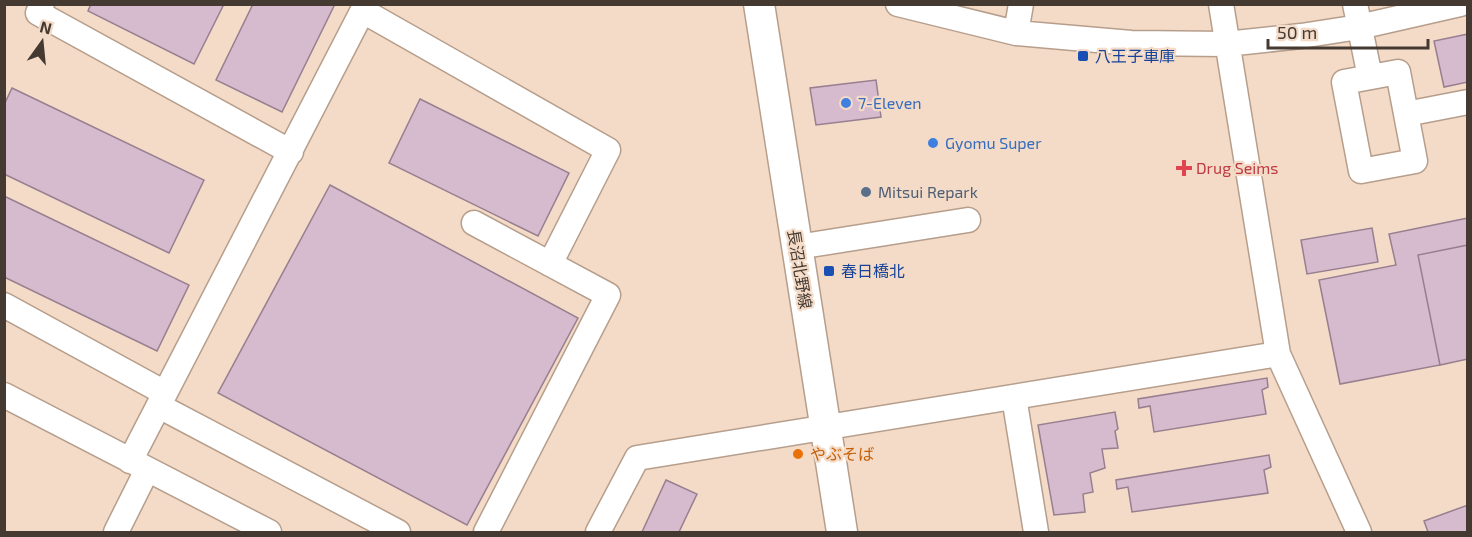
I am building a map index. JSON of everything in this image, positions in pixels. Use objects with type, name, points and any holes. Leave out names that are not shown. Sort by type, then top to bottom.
[{"type":"main road","name":"長沼北野線","points":[[759,4],[842,532]]},
{"type":"street","points":[[42,4],[38,13],[291,152]]},
{"type":"street","points":[[898,4],[1016,33],[1131,44],[1226,44],[1301,36],[1357,16],[1460,4]]},
{"type":"street","points":[[1016,33],[1021,4]]},
{"type":"street","points":[[1221,4],[1278,354],[1359,532]]},
{"type":"street","points":[[116,532],[162,399],[365,8],[608,150],[550,264]]},
{"type":"street","points":[[1357,16],[1370,76]]},
{"type":"street","points":[[1398,72],[1415,162],[1361,171],[1344,82],[1370,76],[1398,72]]},
{"type":"street","points":[[1407,114],[1467,102]]},
{"type":"street","points":[[796,247],[968,220]]},
{"type":"street","points":[[474,222],[608,295],[486,532]]},
{"type":"street","points":[[4,305],[162,399],[398,532]]},
{"type":"street","points":[[598,532],[637,458],[1278,354]]},
{"type":"street","points":[[4,395],[269,532]]},
{"type":"street","points":[[1014,398],[1036,532]]},
{"type":"building","points":[[91,4],[224,4],[194,64],[88,11]]},
{"type":"building","points":[[253,4],[335,4],[282,112],[216,80]]},
{"type":"building","points":[[1468,34],[1468,82],[1444,87],[1434,41]]},
{"type":"building","name":"7-Eleven","points":[[876,80],[881,117],[816,125],[810,88]]},
{"type":"building","points":[[12,88],[204,180],[169,253],[4,174],[4,105]]},
{"type":"building","points":[[420,99],[569,173],[538,236],[389,163]]},
{"type":"building","points":[[330,185],[578,318],[467,525],[218,393]]},
{"type":"building","points":[[4,196],[189,285],[157,351],[4,277]]},
{"type":"building","points":[[1468,218],[1468,245],[1418,255],[1440,365],[1340,384],[1319,280],[1396,265],[1389,234]]},
{"type":"building","points":[[1372,228],[1378,262],[1307,274],[1301,240]]},
{"type":"building","points":[[1468,245],[1468,359],[1440,365],[1418,255]]},
{"type":"building","points":[[1267,378],[1268,387],[1262,390],[1266,414],[1154,432],[1150,406],[1139,408],[1138,399]]},
{"type":"building","points":[[1115,412],[1118,448],[1102,449],[1105,468],[1090,473],[1093,492],[1083,494],[1085,512],[1054,515],[1038,425]]},
{"type":"building","points":[[1269,455],[1271,467],[1264,470],[1268,493],[1132,512],[1128,487],[1117,489],[1116,480]]},
{"type":"building","points":[[666,480],[697,494],[679,532],[642,532]]},
{"type":"building","points":[[1468,505],[1468,532],[1428,532],[1424,521]]},
{"type":"place","name":"八王子車庫","points":[[1083,56]]},
{"type":"place","name":"7-Eleven","points":[[846,103]]},
{"type":"place","name":"Gyomu Super","points":[[933,143]]},
{"type":"place","name":"Drug Seims","points":[[1184,168]]},
{"type":"place","name":"Mitsui Repark","points":[[866,192]]},
{"type":"place","name":"春日橋北","points":[[829,271]]},
{"type":"place","name":"やぶそば","points":[[798,454]]}]
